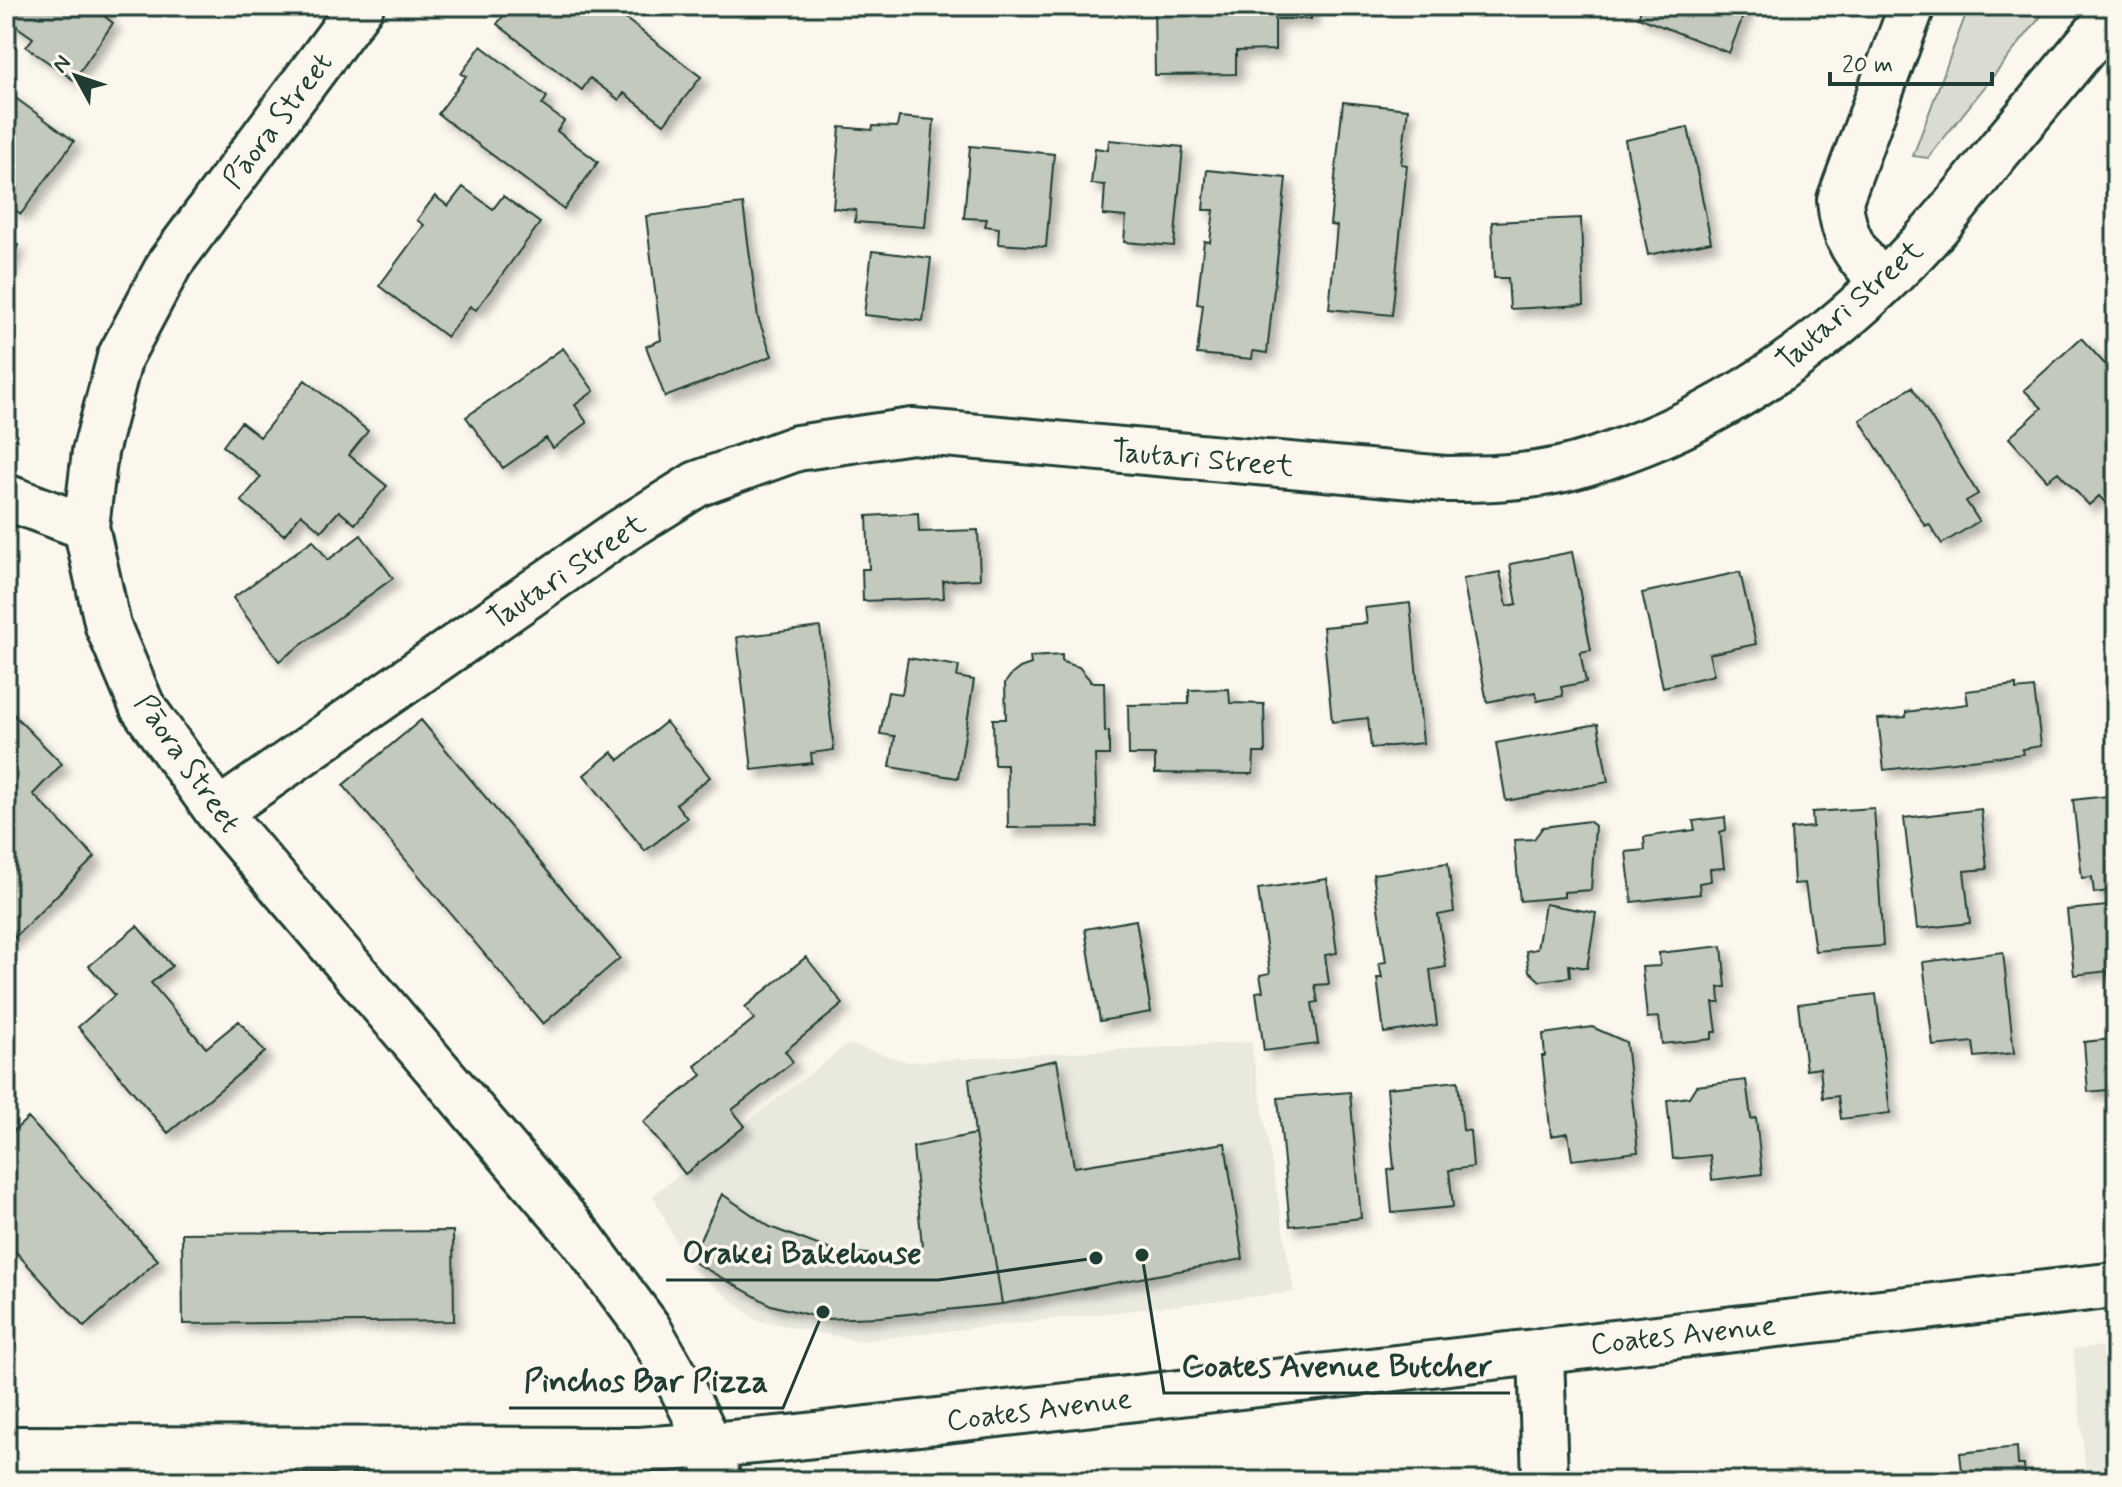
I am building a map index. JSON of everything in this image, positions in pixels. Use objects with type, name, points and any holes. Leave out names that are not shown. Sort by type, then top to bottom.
[{"type":"street","name":"Pāora Street","points":[[361,6],[170,263],[120,357],[95,452],[86,527],[108,626],[142,706],[218,812],[582,1239],[648,1328],[681,1386],[714,1463]]},
{"type":"street","points":[[1882,283],[1849,242],[1842,222],[1840,200],[1912,6]]},
{"type":"street","name":"Tautari Street","points":[[218,812],[614,536],[697,484],[797,448],[912,431],[1445,479],[1519,476],[1559,470],[1617,453],[1672,431],[1763,380],[1809,347],[1882,283],[1927,237],[2116,10]]},
{"type":"street","points":[[6,497],[86,527]]},
{"type":"street","name":"Coates Avenue","points":[[6,1449],[639,1450],[714,1463],[789,1438],[2116,1285]]},
{"type":"street","points":[[1541,1351],[1545,1481]]},
{"type":"shaded area","points":[[1969,6],[2049,6],[1928,158],[1913,156]]},
{"type":"shaded area","points":[[1251,1042],[1294,1292],[858,1341],[757,1320],[688,1266],[653,1195],[848,1044],[909,1062]]},
{"type":"shaded area","points":[[2116,1345],[2116,1481],[2087,1481],[2073,1349]]},
{"type":"building","points":[[6,6],[109,6],[103,15],[113,23],[74,80],[26,47],[33,38],[6,19]]},
{"type":"building","points":[[511,6],[609,6],[701,77],[664,124],[624,93],[619,100],[590,78],[582,90],[497,24]]},
{"type":"building","points":[[1154,6],[1311,6],[1311,19],[1275,19],[1275,50],[1236,51],[1236,74],[1155,75]]},
{"type":"building","points":[[1632,6],[1747,6],[1729,53],[1638,17],[1641,10]]},
{"type":"building","points":[[481,46],[547,97],[542,105],[564,121],[557,131],[598,162],[564,209],[438,114],[466,76],[461,74]]},
{"type":"building","points":[[6,91],[74,141],[21,214],[6,204]]},
{"type":"building","points":[[1343,102],[1408,109],[1401,164],[1407,165],[1392,315],[1329,309],[1337,226],[1330,225]]},
{"type":"building","points":[[899,117],[934,120],[925,227],[855,222],[856,210],[833,208],[840,127],[872,130],[873,126],[897,127]]},
{"type":"building","points":[[1688,127],[1711,242],[1648,255],[1625,140]]},
{"type":"building","points":[[1109,140],[1183,147],[1174,246],[1124,242],[1126,217],[1103,215],[1105,185],[1091,184],[1095,148],[1108,150]]},
{"type":"building","points":[[970,146],[1054,154],[1046,247],[998,244],[999,228],[985,226],[987,219],[964,218]]},
{"type":"building","points":[[1207,170],[1286,178],[1267,353],[1253,351],[1252,359],[1197,354],[1203,305],[1197,304],[1204,241],[1210,242],[1214,210],[1203,210]]},
{"type":"building","points":[[463,187],[493,209],[503,196],[540,223],[476,310],[470,306],[447,337],[379,286],[424,225],[417,220],[435,196],[448,206]]},
{"type":"building","points":[[743,204],[758,318],[772,356],[665,397],[646,346],[661,340],[646,216]]},
{"type":"building","points":[[1581,218],[1584,305],[1510,309],[1508,278],[1494,278],[1492,222]]},
{"type":"building","points":[[6,241],[18,245],[6,275]]},
{"type":"building","points":[[872,251],[931,258],[923,321],[864,315]]},
{"type":"building","points":[[2081,338],[2116,373],[2116,503],[2111,508],[2099,496],[2089,505],[2058,472],[2047,480],[2009,438],[2042,408],[2024,390]]},
{"type":"building","points":[[563,348],[594,391],[575,405],[587,423],[553,448],[546,438],[503,468],[466,417]]},
{"type":"building","points":[[305,380],[368,431],[349,455],[387,486],[355,524],[339,511],[321,531],[301,514],[284,535],[241,501],[261,477],[223,446],[241,422],[260,437]]},
{"type":"building","points":[[1912,387],[1978,494],[1966,501],[1979,521],[1942,544],[1929,524],[1925,526],[1860,420]]},
{"type":"building","points":[[918,513],[919,532],[978,530],[980,579],[943,581],[944,598],[863,601],[862,569],[869,569],[867,516]]},
{"type":"building","points":[[361,535],[393,578],[279,661],[233,598],[313,540],[328,560]]},
{"type":"building","points":[[1572,552],[1591,650],[1580,652],[1586,682],[1561,687],[1563,696],[1537,701],[1535,692],[1487,702],[1463,579],[1500,572],[1507,606],[1517,604],[1510,564]]},
{"type":"building","points":[[1740,572],[1756,644],[1709,654],[1714,675],[1663,687],[1642,593]]},
{"type":"building","points":[[1410,603],[1423,743],[1371,748],[1368,718],[1332,722],[1323,627],[1367,623],[1365,608]]},
{"type":"building","points":[[820,627],[834,750],[811,753],[812,763],[752,770],[737,637]]},
{"type":"building","points":[[1062,655],[1062,662],[1079,667],[1090,682],[1104,682],[1105,732],[1109,731],[1109,755],[1095,755],[1097,827],[1008,828],[1007,765],[994,765],[993,719],[1006,719],[1005,683],[1020,668],[1031,664],[1030,657]]},
{"type":"building","points":[[908,658],[959,666],[957,677],[974,680],[958,778],[890,767],[895,736],[880,734],[888,692],[902,694]]},
{"type":"building","points":[[2016,685],[2016,690],[2034,688],[2041,746],[2022,749],[2023,754],[1884,770],[1878,719],[1906,717],[1906,712],[1968,704],[1966,691]]},
{"type":"building","points":[[1229,689],[1230,703],[1264,704],[1265,753],[1254,753],[1253,774],[1155,773],[1155,755],[1129,755],[1128,705],[1189,704],[1189,690]]},
{"type":"building","points":[[6,707],[62,764],[33,794],[95,857],[7,945]]},
{"type":"building","points":[[421,720],[620,958],[543,1024],[343,785]]},
{"type":"building","points":[[666,722],[710,777],[676,804],[687,818],[645,851],[584,775],[612,752],[619,760]]},
{"type":"building","points":[[1598,724],[1608,782],[1506,801],[1496,743]]},
{"type":"building","points":[[2116,795],[2116,890],[2094,893],[2092,877],[2082,878],[2073,800]]},
{"type":"building","points":[[1874,808],[1883,946],[1815,951],[1805,883],[1794,884],[1791,829],[1813,827],[1812,812]]},
{"type":"building","points":[[1981,809],[1987,869],[1964,871],[1970,923],[1917,929],[1904,818]]},
{"type":"building","points":[[1725,817],[1726,830],[1720,832],[1724,868],[1710,869],[1711,881],[1699,883],[1700,894],[1632,902],[1626,852],[1645,850],[1644,837],[1695,830],[1693,821]]},
{"type":"building","points":[[1589,821],[1595,826],[1591,890],[1564,892],[1564,897],[1520,901],[1514,840],[1534,839],[1543,827]]},
{"type":"building","points":[[1448,863],[1454,912],[1438,915],[1446,967],[1430,970],[1437,1025],[1384,1033],[1377,978],[1382,978],[1379,963],[1386,962],[1373,874]]},
{"type":"building","points":[[1327,879],[1337,953],[1325,955],[1329,984],[1315,985],[1318,1002],[1312,1003],[1318,1044],[1264,1051],[1256,992],[1263,991],[1260,975],[1270,973],[1258,889]]},
{"type":"building","points":[[1545,904],[1596,913],[1587,968],[1569,965],[1570,977],[1540,981],[1529,971],[1526,951],[1537,949]]},
{"type":"building","points":[[2116,905],[2116,990],[2110,991],[2108,971],[2074,975],[2067,910]]},
{"type":"building","points":[[1136,920],[1151,1012],[1100,1021],[1085,929]]},
{"type":"building","points":[[137,926],[172,966],[151,983],[206,1048],[239,1021],[265,1052],[168,1133],[78,1027],[115,995],[89,966]]},
{"type":"building","points":[[1722,946],[1726,987],[1719,987],[1720,1003],[1713,1003],[1717,1032],[1712,1032],[1712,1039],[1662,1044],[1659,1017],[1647,1018],[1642,967],[1660,966],[1659,953]]},
{"type":"building","points":[[2003,952],[2014,1053],[1975,1057],[1973,1042],[1933,1046],[1923,962]]},
{"type":"building","points":[[806,957],[843,1004],[785,1051],[793,1062],[732,1110],[745,1126],[685,1174],[643,1122],[702,1075],[695,1066],[754,1019],[745,1007]]},
{"type":"building","points":[[1876,994],[1890,1113],[1841,1119],[1838,1096],[1823,1098],[1820,1068],[1806,1070],[1798,1004]]},
{"type":"building","points":[[1592,1027],[1626,1042],[1638,1152],[1572,1160],[1568,1133],[1551,1136],[1542,1056],[1545,1056],[1543,1034]]},
{"type":"building","points":[[2116,1032],[2116,1089],[2088,1092],[2084,1042],[2111,1039],[2110,1033]]},
{"type":"building","points":[[1057,1060],[1074,1167],[1225,1143],[1243,1259],[1002,1304],[969,1078]]},
{"type":"building","points":[[1746,1080],[1751,1119],[1756,1118],[1762,1174],[1712,1180],[1710,1155],[1673,1159],[1667,1100],[1689,1097],[1696,1086]]},
{"type":"building","points":[[1458,1081],[1463,1130],[1470,1131],[1473,1167],[1449,1170],[1453,1207],[1392,1213],[1388,1170],[1394,1169],[1387,1088]]},
{"type":"building","points":[[1350,1092],[1361,1218],[1290,1226],[1278,1098]]},
{"type":"building","points":[[28,1118],[158,1260],[84,1327],[6,1241],[6,1138]]},
{"type":"building","points":[[975,1134],[1002,1304],[879,1317],[824,1319],[771,1305],[690,1260],[722,1194],[770,1227],[836,1252],[886,1255],[922,1247],[913,1147]]},
{"type":"building","points":[[453,1231],[454,1321],[183,1324],[182,1233]]},
{"type":"building","points":[[2017,1447],[2018,1465],[2024,1465],[2025,1476],[2069,1471],[2070,1481],[1956,1481],[1955,1471],[1962,1471],[1960,1453]]},
{"type":"place","name":"Coates Avenue Butcher","points":[[1142,1255]]},
{"type":"place","name":"Orakei Bakehouse","points":[[1096,1258]]},
{"type":"place","name":"Pinchos Bar Pizza","points":[[823,1312]]}]
